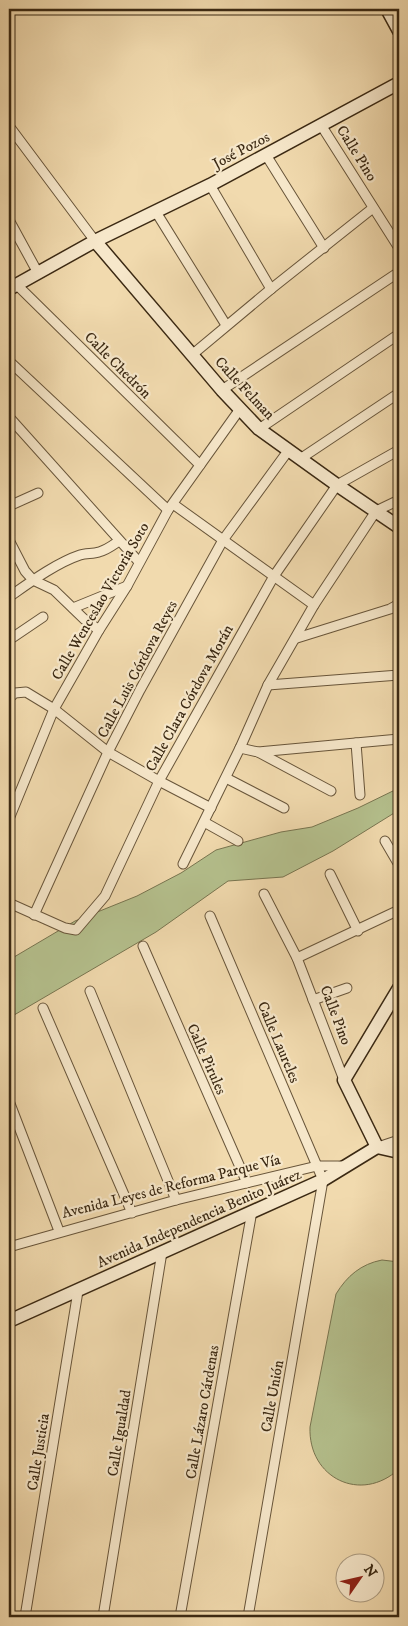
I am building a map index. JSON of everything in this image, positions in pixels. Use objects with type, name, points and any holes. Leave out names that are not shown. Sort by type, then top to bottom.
[{"type":"street","points":[[387,9],[399,31]]},
{"type":"street","name":"José Pozos","points":[[13,287],[95,241],[210,185],[399,84]]},
{"type":"street","name":"Calle Pino","points":[[321,125],[399,248]]},
{"type":"street","points":[[9,126],[95,241]]},
{"type":"street","points":[[266,155],[324,248]]},
{"type":"street","points":[[210,185],[271,289]]},
{"type":"street","points":[[193,354],[373,208]]},
{"type":"street","points":[[156,212],[226,326]]},
{"type":"street","points":[[9,220],[38,273]]},
{"type":"street","name":"Calle Felman","points":[[95,241],[222,390],[259,429],[399,527]]},
{"type":"street","points":[[222,390],[399,272]]},
{"type":"street","name":"Calle Chedrón","points":[[13,287],[200,465]]},
{"type":"street","points":[[259,429],[399,334]]},
{"type":"street","points":[[9,361],[170,507],[222,540],[314,605]]},
{"type":"street","points":[[300,459],[399,393]]},
{"type":"street","name":"Calle Wenceslao Victoria Soto","points":[[9,819],[54,709],[99,630],[127,586],[170,507],[240,409]]},
{"type":"street","points":[[9,417],[139,562]]},
{"type":"street","points":[[337,485],[399,450]]},
{"type":"street","name":"Calle Luis Córdova Reyes","points":[[34,915],[108,752],[222,540],[288,451]]},
{"type":"street","name":"Calle Clara Córdova Morán","points":[[34,915],[65,928],[76,930],[105,896],[159,781],[233,647],[274,576],[337,485]]},
{"type":"street","points":[[9,506],[38,493]]},
{"type":"street","points":[[184,864],[268,685],[297,638],[314,605],[376,511],[399,500]]},
{"type":"street","points":[[9,540],[25,571],[33,580],[54,590],[84,619],[99,630]]},
{"type":"street","points":[[9,597],[33,580],[69,560],[81,554],[99,552],[110,548],[119,541]]},
{"type":"street","points":[[73,608],[127,586]]},
{"type":"street","points":[[297,638],[390,609],[399,604]]},
{"type":"street","points":[[9,640],[43,617]]},
{"type":"street","points":[[268,685],[399,674]]},
{"type":"street","points":[[12,695],[26,692],[54,709],[108,752],[211,808]]},
{"type":"street","points":[[258,752],[399,739]]},
{"type":"street","points":[[356,743],[360,795]]},
{"type":"street","points":[[240,748],[258,752],[331,791]]},
{"type":"street","points":[[226,778],[284,808]]},
{"type":"street","points":[[204,822],[238,841]]},
{"type":"street","points":[[386,841],[396,852],[399,865]]},
{"type":"street","points":[[330,874],[358,931]]},
{"type":"street","name":"Calle Pino","points":[[264,894],[297,958],[344,1080],[377,1148]]},
{"type":"street","points":[[9,903],[34,915]]},
{"type":"street","points":[[297,958],[358,931],[399,910]]},
{"type":"street","name":"Calle Laureles","points":[[210,916],[323,1180]]},
{"type":"street","name":"Calle Pirules","points":[[143,946],[246,1183]]},
{"type":"street","points":[[314,1000],[346,988]]},
{"type":"street","points":[[344,1080],[399,988]]},
{"type":"street","points":[[90,992],[176,1200]]},
{"type":"street","points":[[43,1008],[132,1212]]},
{"type":"street","points":[[9,1101],[59,1231]]},
{"type":"street","points":[[377,1148],[398,1144],[399,1132]]},
{"type":"street","name":"Avenida Independencia Benito Juárez","points":[[9,1321],[323,1180],[377,1148]]},
{"type":"street","name":"Avenida Leyes de Reforma Parque Vía","points":[[9,1247],[59,1231],[246,1183],[317,1166],[344,1166]]},
{"type":"street","name":"Calle Unión","points":[[248,1617],[323,1180]]},
{"type":"street","name":"Calle Lázaro Cárdenas","points":[[180,1617],[252,1211]]},
{"type":"street","name":"Calle Igualdad","points":[[103,1617],[162,1252]]},
{"type":"street","name":"Calle Justicia","points":[[25,1617],[78,1291]]},
{"type":"green space","points":[[399,788],[399,810],[333,851],[283,877],[228,881],[156,932],[9,1018],[9,960],[75,921],[137,896],[181,873],[216,850],[281,832],[312,827]]},
{"type":"green space","points":[[382,1260],[399,1262],[399,1469],[384,1479],[369,1484],[354,1485],[340,1480],[327,1472],[318,1460],[312,1445],[310,1427],[336,1294],[355,1272],[368,1264]]}]
